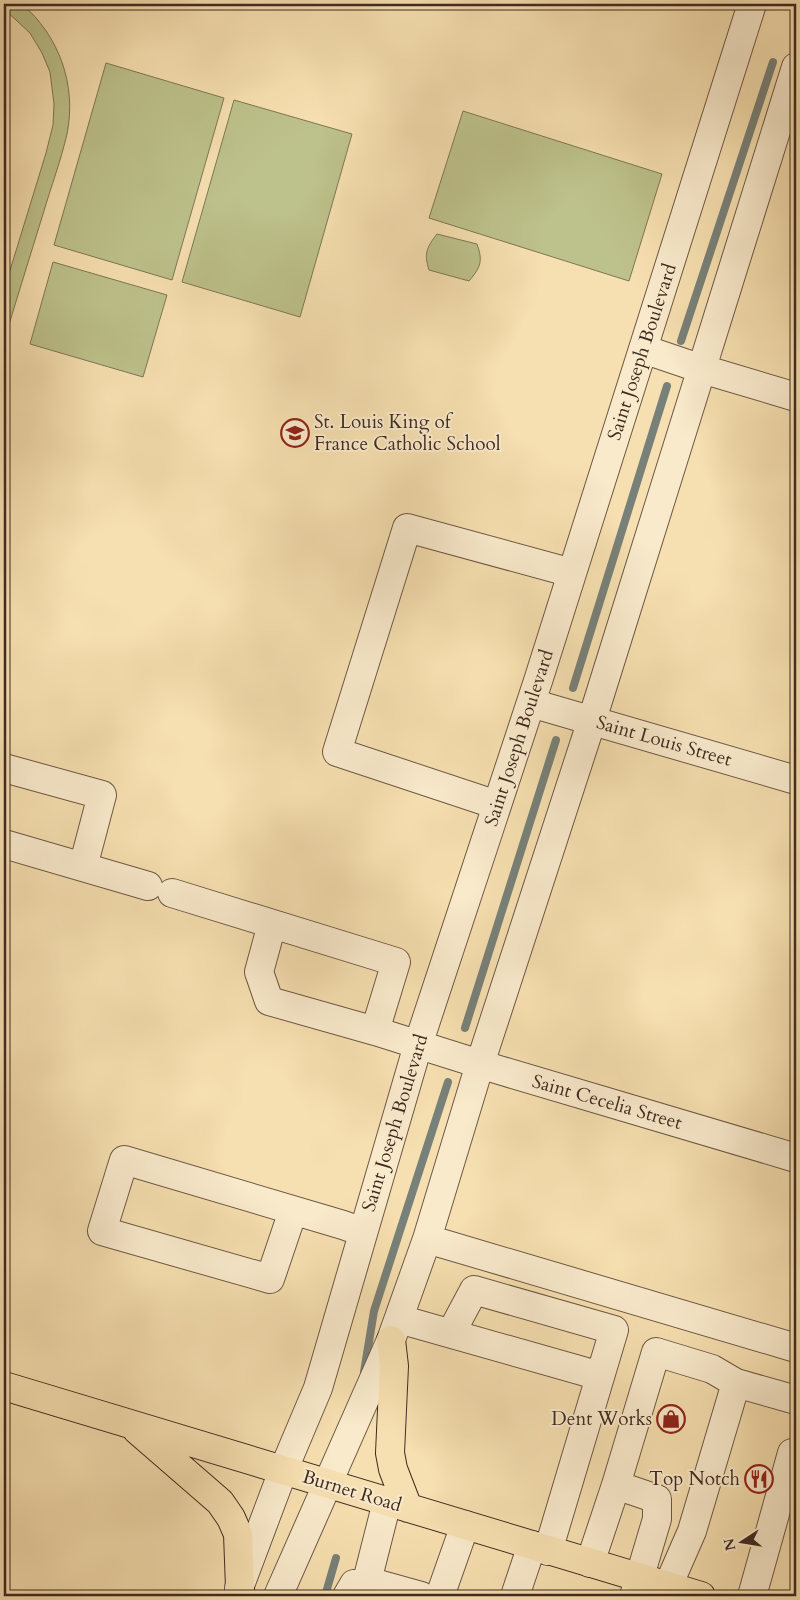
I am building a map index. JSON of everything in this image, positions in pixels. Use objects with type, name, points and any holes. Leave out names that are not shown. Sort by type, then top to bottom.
[{"type":"main road","points":[[395,1330],[390,1453],[398,1505]]},
{"type":"main road","name":"Burnet Road","points":[[4,1386],[590,1563],[637,1587],[668,1586],[701,1596]]},
{"type":"main road","points":[[128,1423],[220,1502],[232,1518],[238,1534],[238,1592]]},
{"type":"street","name":"Saint Joseph Boulevard","points":[[238,1592],[283,1471],[318,1388],[418,1045],[531,703],[752,4]]},
{"type":"street","points":[[278,1596],[395,1330],[427,1239],[480,1064],[592,720],[796,67]]},
{"type":"street","points":[[643,349],[796,397]]},
{"type":"street","points":[[497,805],[337,752],[407,528],[572,573]]},
{"type":"street","name":"Saint Louis Street","points":[[531,703],[796,780]]},
{"type":"street","points":[[4,768],[102,795],[83,867]]},
{"type":"street","points":[[4,844],[396,962],[375,1031]]},
{"type":"street","name":"Saint Cecelia Street","points":[[272,924],[259,972],[269,1001],[375,1031],[796,1158]]},
{"type":"street","points":[[293,1210],[270,1279],[102,1231],[124,1160],[293,1210],[363,1232]]},
{"type":"street","points":[[427,1239],[796,1348]]},
{"type":"street","points":[[451,1332],[474,1290],[614,1330],[600,1376],[540,1548],[515,1596]]},
{"type":"street","points":[[395,1330],[451,1332],[600,1376]]},
{"type":"street","points":[[590,1563],[616,1485],[656,1352],[712,1370],[736,1384],[796,1400]]},
{"type":"street","points":[[668,1586],[692,1531],[736,1384]]},
{"type":"street","points":[[752,1596],[795,1445]]},
{"type":"street","points":[[616,1485],[657,1499],[657,1519],[637,1587]]},
{"type":"street","points":[[398,1505],[357,1589],[421,1596]]},
{"type":"street","points":[[440,1596],[465,1525]]},
{"type":"green space","points":[[4,4],[22,4],[46,31],[55,46],[67,80],[69,116],[62,154],[4,341],[4,290],[46,153],[53,125],[54,104],[50,72],[42,53],[30,33],[4,9]]},
{"type":"green space","points":[[106,63],[224,98],[172,280],[54,245]]},
{"type":"green space","points":[[234,100],[352,134],[300,317],[182,282]]},
{"type":"green space","points":[[463,111],[662,174],[629,281],[429,218]]},
{"type":"green space","points":[[437,234],[477,244],[480,264],[469,281],[429,270],[427,251]]},
{"type":"green space","points":[[53,262],[167,295],[143,377],[30,344]]},
{"type":"waterway","points":[[681,341],[773,62]]},
{"type":"waterway","points":[[573,688],[667,386]]},
{"type":"waterway","points":[[465,1028],[556,740]]},
{"type":"waterway","points":[[364,1372],[374,1311],[448,1082]]},
{"type":"waterway","points":[[325,1596],[336,1558]]},
{"type":"place","name":"St. Louis King of France Catholic School","points":[[295,433]]},
{"type":"place","name":"Dent Works","points":[[671,1419]]},
{"type":"place","name":"Top Notch","points":[[759,1479]]}]
